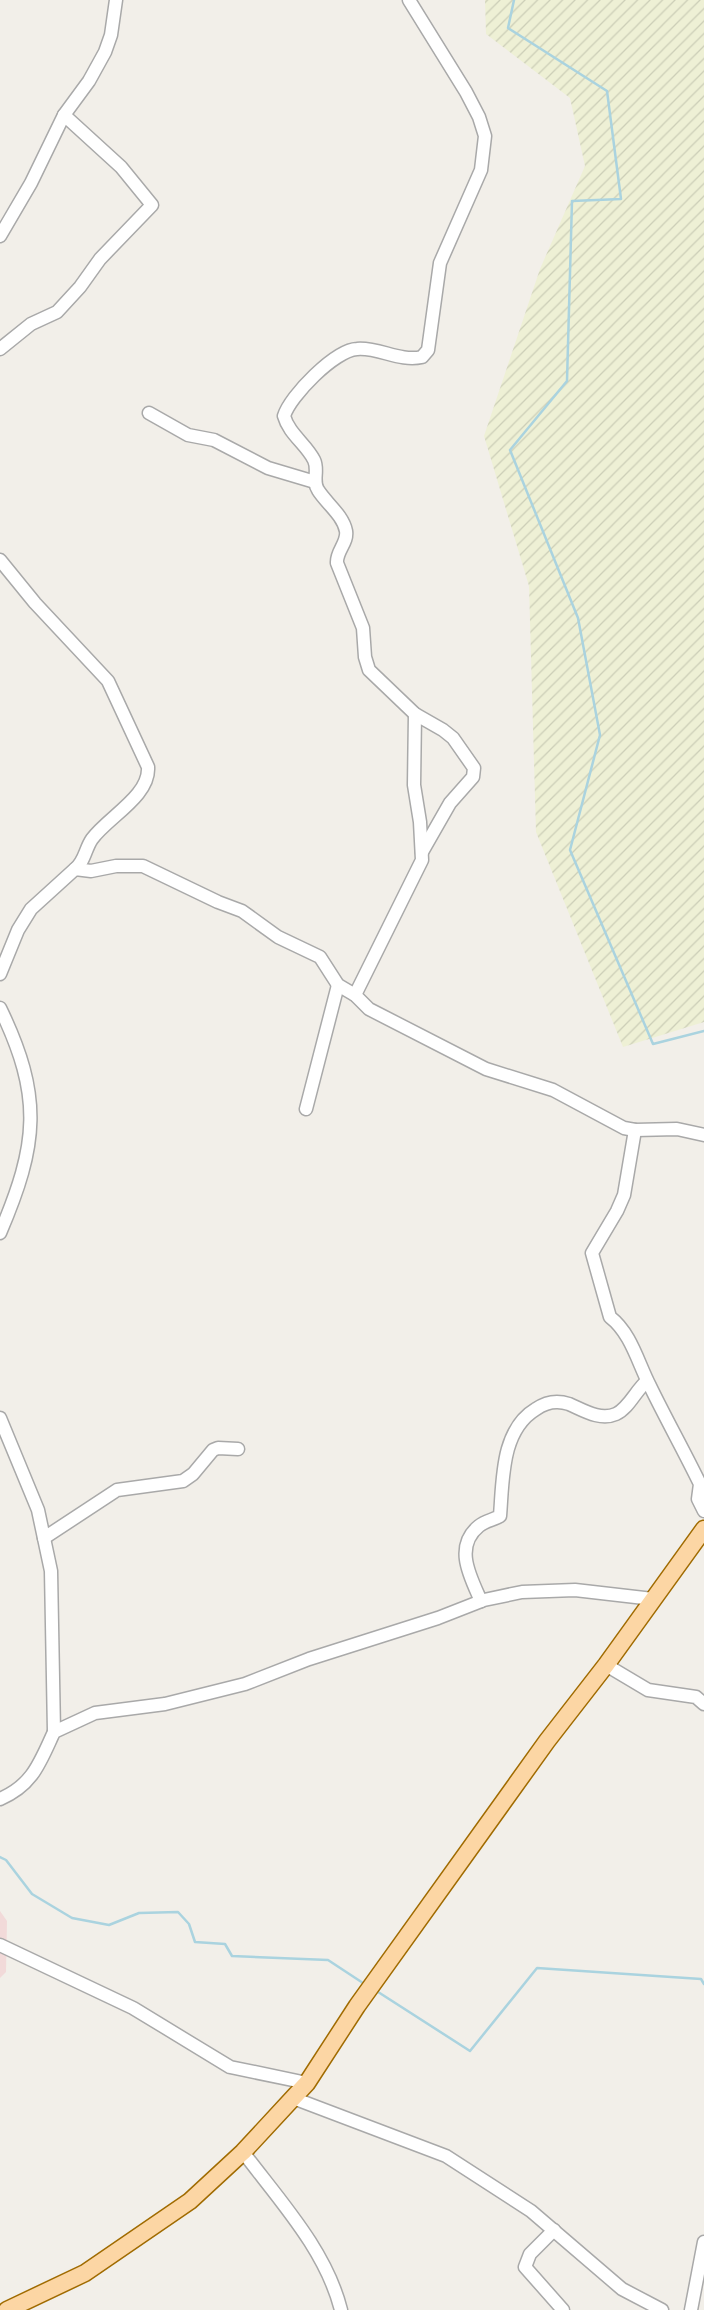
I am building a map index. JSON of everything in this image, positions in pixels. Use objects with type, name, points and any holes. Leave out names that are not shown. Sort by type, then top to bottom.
[{"type":"main road","points":[[7,2310],[84,2273],[129,2244],[190,2201],[243,2152],[299,2088],[547,1741],[606,1665],[704,1529]]},
{"type":"street","points":[[0,236],[31,183],[64,116],[89,81],[105,52],[111,35],[116,0]]},
{"type":"street","points":[[355,995],[417,872],[422,852],[450,803],[473,777],[474,770],[464,752],[452,738],[432,723],[415,714],[369,670],[365,656],[363,628],[337,563],[336,557],[346,539],[344,524],[317,489],[315,482],[316,463],[288,426],[284,416],[291,401],[320,370],[349,351],[369,349],[407,358],[425,354],[428,350],[440,263],[480,170],[485,136],[480,117],[409,0]]},
{"type":"street","points":[[0,349],[31,324],[58,312],[100,260],[152,205],[121,168],[64,116]]},
{"type":"street","points":[[149,413],[188,435],[214,440],[268,468],[315,482]]},
{"type":"street","points":[[0,560],[35,603],[108,681],[148,767],[147,782],[139,794],[99,830],[86,848],[82,864],[31,909],[18,930],[0,974]]},
{"type":"street","points":[[415,714],[414,785],[422,852]]},
{"type":"street","points":[[75,869],[91,871],[116,866],[143,866],[218,902],[242,910],[278,937],[320,958],[338,985],[355,995],[369,1009],[389,1022],[418,1033],[486,1069],[552,1090],[624,1128],[635,1130],[677,1129],[704,1135]]},
{"type":"street","points":[[306,1109],[338,985]]},
{"type":"street","points":[[0,1008],[15,1040],[27,1081],[32,1110],[31,1129],[23,1177],[0,1234]]},
{"type":"street","points":[[635,1130],[624,1195],[617,1211],[592,1253],[610,1317],[616,1322],[634,1350],[700,1484],[698,1499],[704,1511]]},
{"type":"street","points":[[481,1601],[465,1563],[468,1542],[479,1526],[500,1516],[505,1463],[514,1429],[528,1414],[547,1403],[559,1401],[602,1416],[615,1414],[626,1405],[638,1388],[648,1381]]},
{"type":"street","points":[[0,1418],[28,1481],[44,1538],[52,1586],[54,1732],[35,1772],[26,1784],[0,1799]]},
{"type":"street","points":[[44,1538],[117,1490],[183,1481],[193,1474],[213,1450],[218,1448],[238,1449]]},
{"type":"street","points":[[54,1732],[95,1713],[165,1704],[244,1684],[309,1659],[438,1618],[481,1601],[536,1590],[575,1590],[653,1599]]},
{"type":"street","points":[[606,1665],[648,1690],[696,1697],[704,1704]]},
{"type":"street","points":[[0,1945],[133,2008],[230,2067],[299,2088],[446,2156],[531,2211],[622,2289],[662,2310]]},
{"type":"street","points":[[243,2152],[281,2202],[329,2272],[340,2310]]},
{"type":"street","points":[[554,2230],[530,2254],[525,2267],[563,2310]]},
{"type":"street","points":[[691,2310],[704,2242]]},
{"type":"shaded area","points":[[0,1911],[7,1921],[6,1972],[0,1978]]},
{"type":"green space","points":[[485,0],[704,0],[704,1022],[623,1047],[536,832],[529,586],[484,436],[540,269],[585,166],[570,98],[486,34]]},
{"type":"waterway","points":[[514,0],[508,28],[607,91],[621,199],[572,201],[567,381],[510,450],[578,618],[600,735],[570,850],[653,1044],[704,1031]]},
{"type":"waterway","points":[[0,1857],[6,1860],[32,1894],[72,1918],[109,1925],[139,1913],[178,1912],[189,1924],[195,1942],[225,1944],[232,1956],[328,1960],[366,1985]]},
{"type":"waterway","points":[[375,1990],[470,2051],[537,1968],[701,1979],[704,1984]]}]
